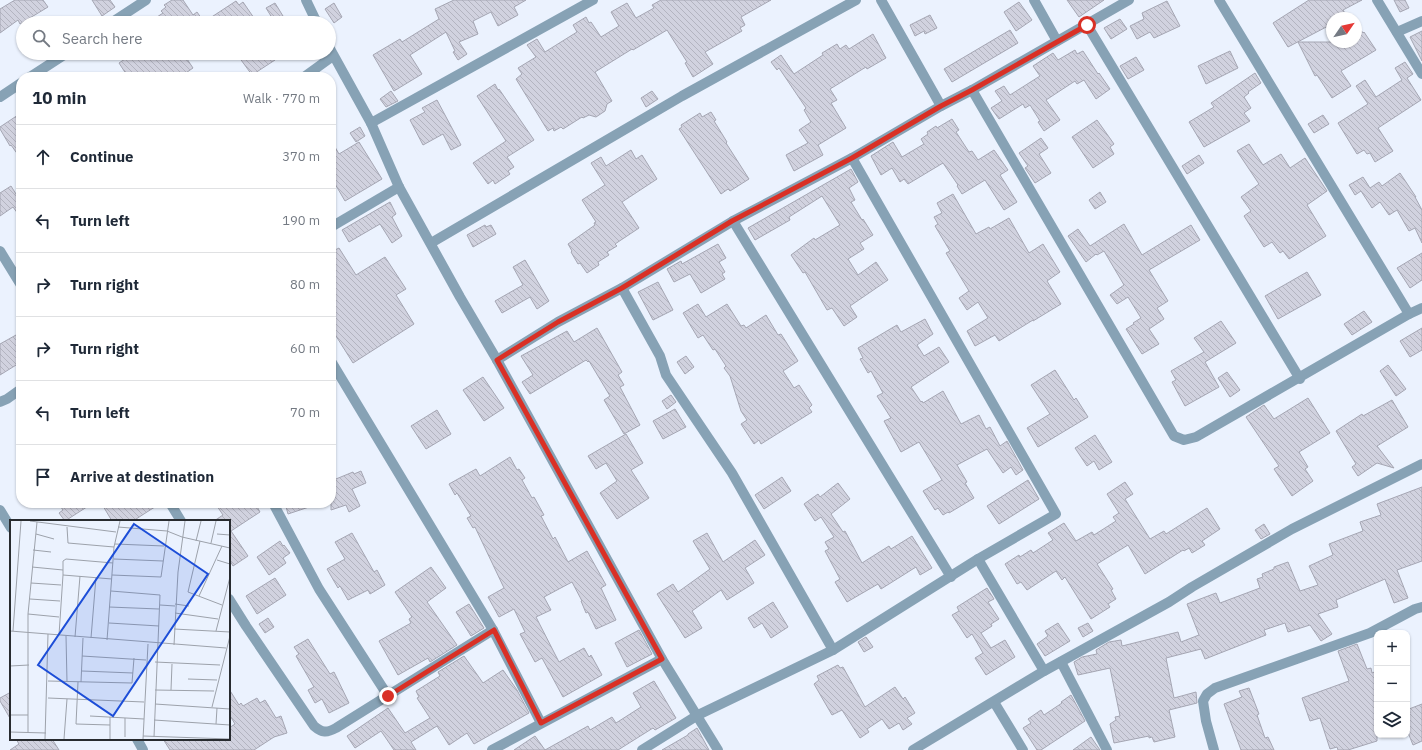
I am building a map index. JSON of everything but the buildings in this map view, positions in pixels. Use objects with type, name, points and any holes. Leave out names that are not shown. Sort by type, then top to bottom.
[{"type":"street","points":[[122,16],[146,0]]},
{"type":"street","points":[[371,123],[593,0]]},
{"type":"street","points":[[431,243],[682,96],[856,0]]},
{"type":"street","points":[[881,0],[941,106]]},
{"type":"street","points":[[1034,0],[1057,41]]},
{"type":"street","points":[[497,360],[558,322],[622,288],[732,221],[852,158],[1129,0]]},
{"type":"street","points":[[1219,0],[1409,314]]},
{"type":"street","points":[[1377,0],[1422,74]]},
{"type":"street","points":[[310,2],[315,16]]},
{"type":"street","points":[[1397,32],[1422,21]]},
{"type":"street","points":[[1087,25],[1300,379]]},
{"type":"street","points":[[38,72],[56,60]]},
{"type":"street","points":[[309,72],[322,60]]},
{"type":"street","points":[[336,60],[371,123],[399,187],[497,360],[662,659],[698,715],[718,750]]},
{"type":"street","points":[[0,97],[16,86]]},
{"type":"street","points":[[972,90],[1174,436],[1184,440],[1196,437],[1300,379],[1409,314],[1422,308]]},
{"type":"street","points":[[642,750],[698,715],[833,650],[978,560],[1056,514],[852,158]]},
{"type":"street","points":[[336,224],[399,187]]},
{"type":"street","points":[[732,221],[951,577]]},
{"type":"street","points":[[0,251],[16,271]]},
{"type":"street","points":[[622,288],[660,356],[666,375],[732,473],[833,650]]},
{"type":"street","points":[[336,369],[494,630],[541,723]]},
{"type":"street","points":[[0,402],[16,393]]},
{"type":"street","points":[[913,750],[1044,671],[1169,602],[1292,529],[1422,464]]},
{"type":"street","points":[[173,508],[180,520]]},
{"type":"street","points":[[276,508],[319,589],[388,696]]},
{"type":"street","points":[[0,510],[10,526]]},
{"type":"street","points":[[978,560],[1044,671]]},
{"type":"street","points":[[230,601],[250,633],[310,720],[320,731],[325,732],[336,728],[494,630]]},
{"type":"street","points":[[1214,750],[1206,721],[1203,701],[1215,688],[1370,633],[1415,609],[1422,607]]},
{"type":"street","points":[[492,750],[662,659]]},
{"type":"street","points":[[1061,662],[1107,750]]},
{"type":"street","points":[[994,702],[1023,750]]},
{"type":"street","points":[[138,740],[144,750]]},
{"type":"route","points":[[388,696],[494,630],[541,723],[662,659],[497,360],[558,322],[622,288],[732,221],[852,158],[941,106],[1087,25]]}]
